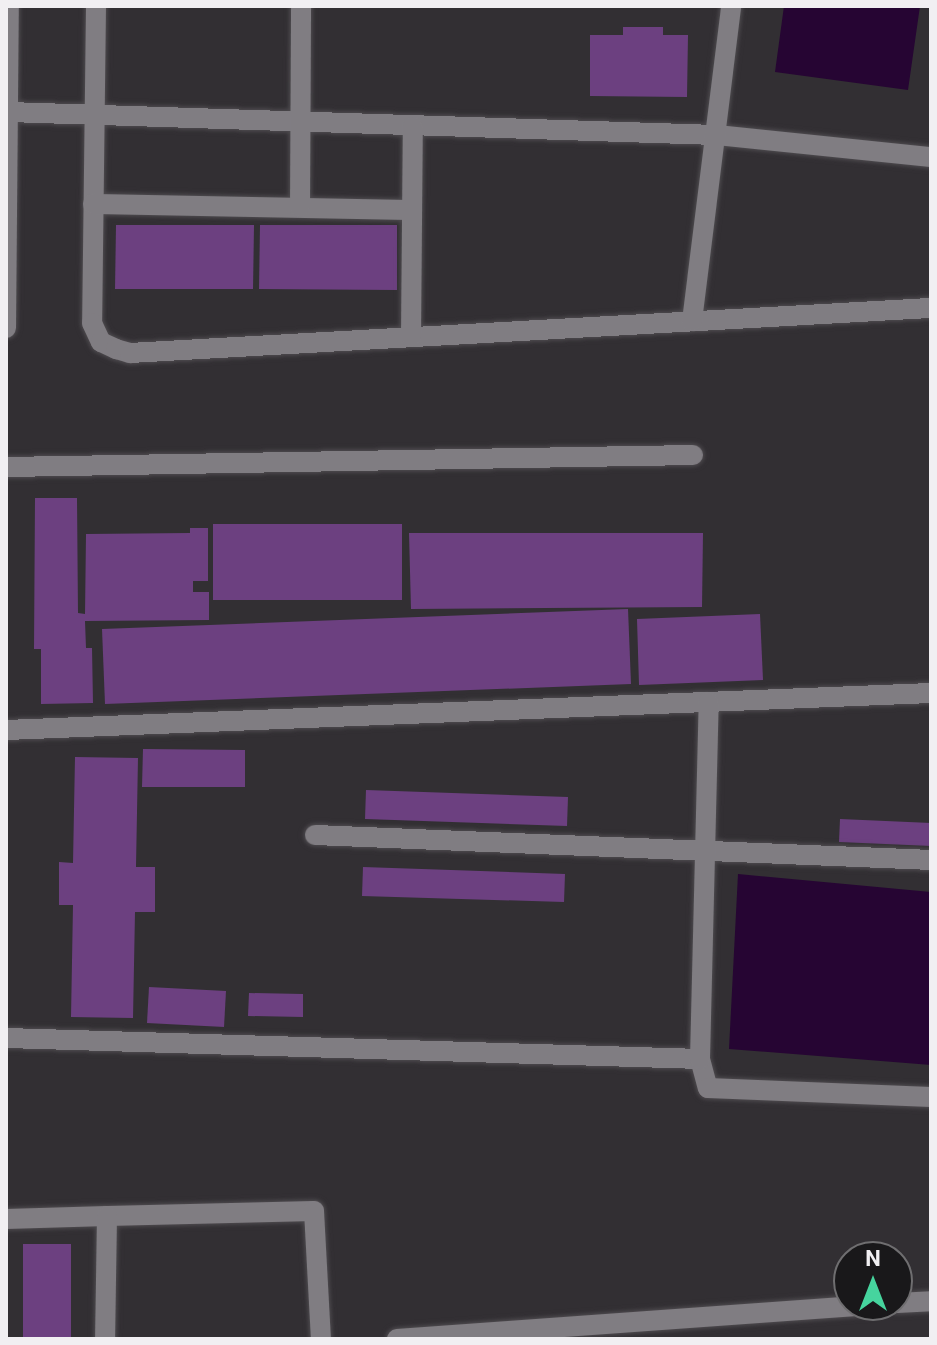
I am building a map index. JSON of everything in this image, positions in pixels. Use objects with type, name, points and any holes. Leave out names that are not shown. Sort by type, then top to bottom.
[{"type":"street","points":[[6,328],[9,6]]},
{"type":"street","points":[[96,6],[92,323],[101,342],[116,349],[130,353],[931,308]]},
{"type":"street","points":[[300,207],[304,124],[301,6]]},
{"type":"street","points":[[692,321],[731,6]]},
{"type":"street","points":[[8,112],[717,135],[931,157]]},
{"type":"street","points":[[411,337],[413,127]]},
{"type":"street","points":[[93,204],[412,210]]},
{"type":"street","points":[[6,467],[693,455]]},
{"type":"street","points":[[6,730],[931,693]]},
{"type":"street","points":[[709,702],[700,1059],[708,1088],[931,1097]]},
{"type":"street","points":[[315,835],[931,860]]},
{"type":"street","points":[[6,1038],[700,1059]]},
{"type":"street","points":[[6,1219],[314,1211],[321,1339]]},
{"type":"street","points":[[105,1339],[107,1216]]},
{"type":"street","points":[[397,1339],[463,1337],[833,1308]]},
{"type":"shaded area","points":[[784,6],[920,6],[908,90],[775,72]]},
{"type":"shaded area","points":[[738,874],[931,892],[931,1065],[729,1049]]},
{"type":"building","points":[[623,27],[663,27],[663,35],[688,35],[687,97],[590,96],[590,35],[623,35]]},
{"type":"building","points":[[116,225],[254,225],[253,289],[115,289]]},
{"type":"building","points":[[260,225],[397,225],[397,290],[259,289]]},
{"type":"building","points":[[35,498],[77,498],[78,613],[85,614],[86,534],[190,533],[190,528],[208,528],[208,581],[193,581],[193,592],[209,592],[209,620],[85,621],[86,648],[92,648],[93,703],[41,704],[41,649],[34,649]]},
{"type":"building","points":[[213,524],[402,524],[402,600],[213,600]]},
{"type":"building","points":[[409,533],[703,533],[702,607],[411,609]]},
{"type":"building","points":[[628,609],[631,684],[105,704],[102,629]]},
{"type":"building","points":[[760,614],[763,680],[639,685],[637,619]]},
{"type":"building","points":[[143,749],[245,750],[245,787],[142,787]]},
{"type":"building","points":[[75,757],[138,758],[136,867],[155,867],[155,912],[135,912],[133,1018],[71,1017],[73,905],[59,905],[59,862],[73,863]]},
{"type":"building","points":[[366,790],[568,797],[567,826],[365,819]]},
{"type":"building","points":[[840,819],[931,823],[931,846],[839,842]]},
{"type":"building","points":[[363,867],[565,874],[564,902],[362,896]]},
{"type":"building","points":[[149,987],[226,991],[224,1027],[147,1023]]},
{"type":"building","points":[[249,993],[303,994],[303,1017],[248,1016]]},
{"type":"building","points":[[23,1244],[71,1244],[71,1339],[23,1339]]}]
